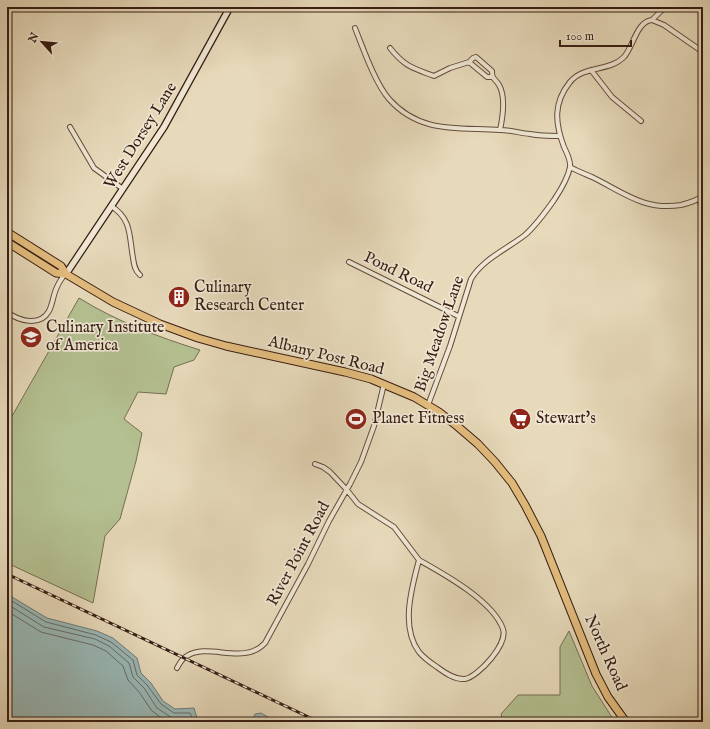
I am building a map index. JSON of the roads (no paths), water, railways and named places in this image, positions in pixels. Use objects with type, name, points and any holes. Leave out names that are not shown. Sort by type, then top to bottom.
[{"type":"highway","name":"Albany Post Road","points":[[7,232],[61,266],[66,274]]},
{"type":"highway","name":"Albany Post Road","points":[[7,242],[56,273],[66,274],[105,298],[132,312],[188,335],[234,348],[353,374],[406,393],[428,405],[451,420],[471,437],[490,456],[509,480],[534,521],[563,592]]},
{"type":"highway","name":"North Road","points":[[563,592],[596,674],[608,697],[626,722]]},
{"type":"street","name":"West Dorsey Lane","points":[[66,274],[164,127],[230,7]]},
{"type":"street","points":[[664,8],[652,20],[648,20],[641,26],[626,55],[619,62],[610,66],[580,73],[574,78],[562,94],[556,110],[560,136],[570,162],[570,167],[592,177],[628,197],[650,205],[675,206],[691,203],[701,197],[703,212]]},
{"type":"street","points":[[652,20],[664,25],[703,52]]},
{"type":"street","points":[[355,28],[368,61],[384,93],[396,107],[419,122],[438,127],[500,130],[560,136]]},
{"type":"street","points":[[390,48],[398,58],[410,67],[434,76],[450,68],[469,62],[476,56],[492,71],[492,78]]},
{"type":"street","points":[[469,62],[487,77],[492,78],[499,86],[503,102],[500,130]]},
{"type":"street","points":[[591,70],[612,97],[641,121]]},
{"type":"street","points":[[70,126],[92,165],[100,173],[123,189]]},
{"type":"street","name":"Big Meadow Lane","points":[[428,405],[450,346],[458,316],[471,278],[487,262],[526,234],[535,224],[554,199],[564,182],[570,167]]},
{"type":"street","points":[[111,206],[119,211],[125,218],[134,267],[140,275]]},
{"type":"street","name":"Pond Road","points":[[349,262],[458,316]]},
{"type":"street","points":[[7,312],[24,321],[33,321],[43,318],[49,310],[56,289],[66,274]]},
{"type":"street","name":"River Point Road","points":[[177,668],[184,658],[193,653],[247,652],[255,650],[265,643],[361,462],[370,439],[384,384]]},
{"type":"street","points":[[315,464],[327,469],[358,504],[394,527],[419,560],[449,578],[474,596],[498,618],[504,632],[499,648],[488,663],[477,674],[471,677],[460,679],[444,672],[423,656],[413,643],[410,631],[410,600],[419,560]]},
{"type":"water","points":[[7,594],[47,618],[97,631],[113,638],[137,658],[141,673],[151,683],[163,701],[175,709],[194,708],[198,721],[7,722]]},
{"type":"water","points":[[261,713],[277,722],[251,722],[255,714]]},
{"type":"railway","points":[[7,574],[319,722]]},
{"type":"place","name":"Culinary Research Center","points":[[179,297]]},
{"type":"place","name":"Culinary Institute of America","points":[[31,337]]},
{"type":"place","name":"Planet Fitness","points":[[356,419]]},
{"type":"place","name":"Stewart's","points":[[520,419]]}]
